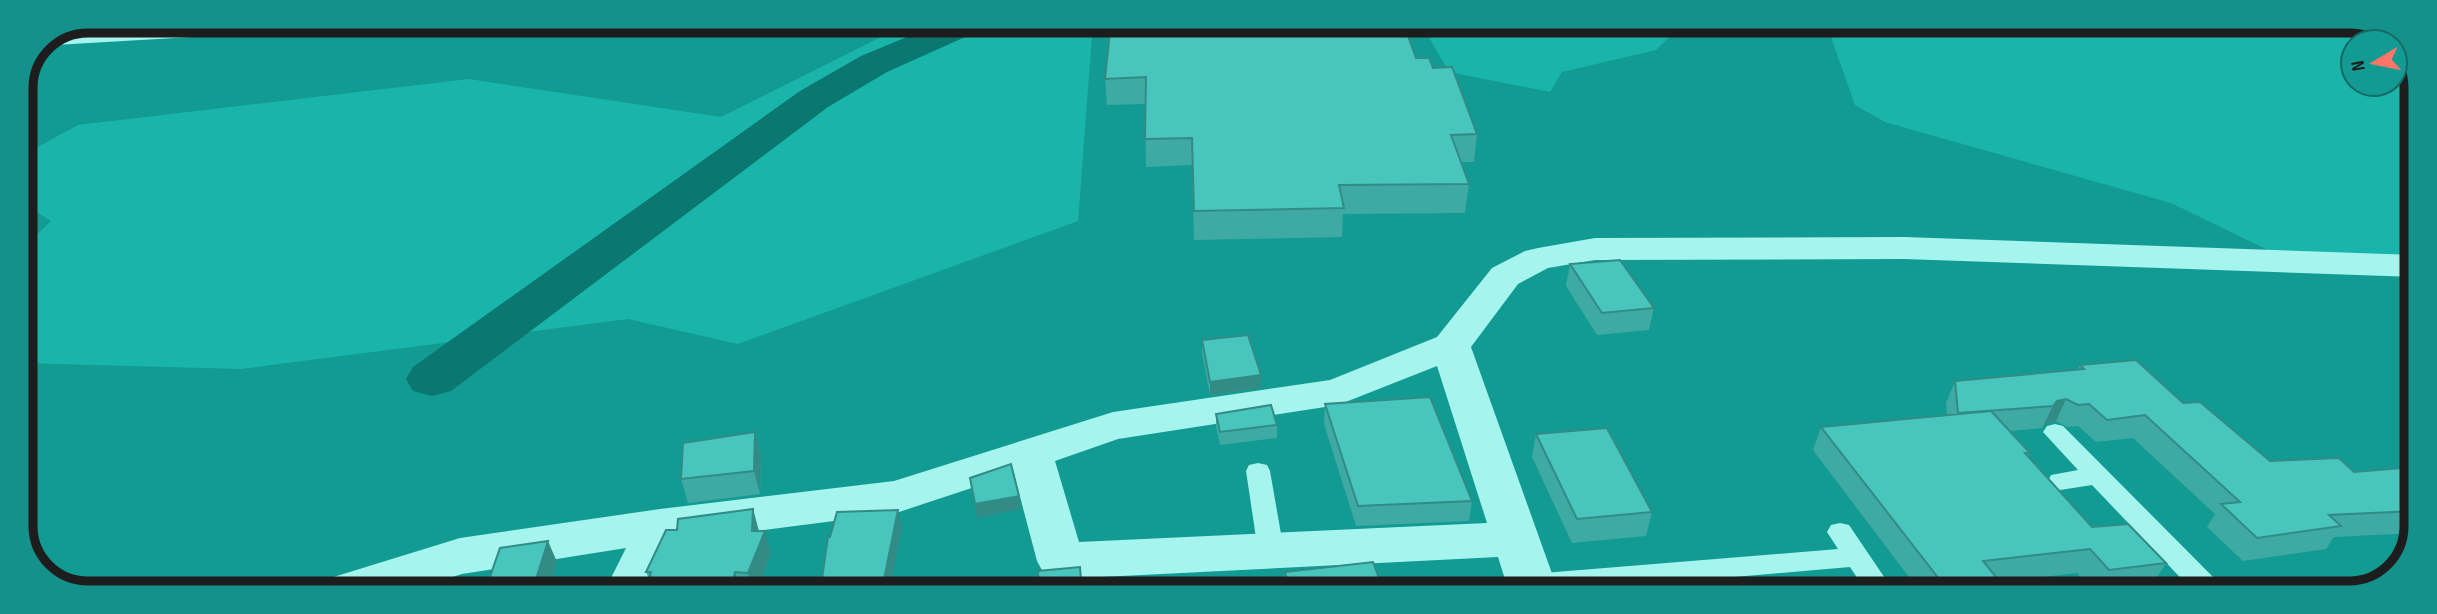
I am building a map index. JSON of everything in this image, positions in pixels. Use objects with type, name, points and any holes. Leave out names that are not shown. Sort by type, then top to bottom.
[{"type":"street","points":[[66,38],[138,33]]},
{"type":"street","points":[[380,581],[460,556],[660,526],[896,497],[1113,426],[1338,392],[1451,346],[1505,276],[1538,259],[1595,249],[1903,248],[2404,266]]},
{"type":"street","points":[[1451,346],[1530,581]]},
{"type":"street","points":[[1030,453],[1061,561],[1516,539]]},
{"type":"street","points":[[634,581],[660,526]]},
{"type":"lane","points":[[2055,432],[2200,581]]},
{"type":"lane","points":[[1258,471],[1270,551]]},
{"type":"lane","points":[[2060,481],[2098,476]]},
{"type":"lane","points":[[1840,533],[1874,581]]},
{"type":"lane","points":[[1605,581],[1857,557]]},
{"type":"green space","points":[[889,33],[1092,33],[1078,221],[738,344],[628,319],[241,369],[33,363],[33,238],[51,221],[33,210],[33,149],[78,125],[469,79],[721,117]]},
{"type":"green space","points":[[1426,33],[1674,33],[1656,50],[1562,72],[1550,92],[1449,72]]},
{"type":"green space","points":[[1834,33],[2339,33],[2339,98],[2404,98],[2404,258],[2270,251],[2171,203],[1885,122],[1855,105],[1832,40]]},
{"type":"building","points":[[1110,33],[1407,33],[1416,58],[1429,58],[1433,68],[1452,67],[1477,134],[1451,135],[1469,184],[1339,185],[1344,208],[1194,211],[1192,138],[1145,139],[1146,77],[1105,79]]},
{"type":"building","points":[[1620,260],[1654,308],[1602,313],[1570,264]]},
{"type":"building","points":[[1248,335],[1261,375],[1210,382],[1202,340]]},
{"type":"building","points":[[2136,360],[2183,403],[2200,402],[2270,461],[2339,458],[2354,472],[2404,468],[2404,512],[2329,515],[2341,526],[2257,538],[2221,504],[2240,502],[2145,415],[2107,420],[2089,404],[2078,405],[2066,399],[2057,401],[2053,406],[1958,413],[1955,381],[2084,369],[2080,365]]},
{"type":"building","points":[[1430,397],[1472,501],[1358,506],[1325,404]]},
{"type":"building","points":[[1271,405],[1277,425],[1220,432],[1216,414]]},
{"type":"building","points":[[1991,411],[2092,527],[2128,524],[2166,563],[2109,570],[2090,549],[1983,561],[1999,581],[1941,581],[1821,427]]},
{"type":"building","points":[[1607,428],[1652,512],[1577,519],[1536,434]]},
{"type":"building","points":[[755,432],[754,471],[681,479],[683,443]]},
{"type":"building","points":[[1011,464],[1019,496],[975,504],[970,478]]},
{"type":"building","points":[[753,509],[752,531],[765,531],[748,573],[735,572],[733,581],[648,581],[651,572],[646,572],[666,530],[677,530],[678,519]]},
{"type":"building","points":[[898,510],[884,581],[822,581],[828,537],[837,512]]},
{"type":"building","points":[[548,541],[535,581],[488,581],[500,548]]},
{"type":"building","points":[[1373,562],[1380,581],[1287,581],[1285,572]]},
{"type":"building","points":[[1080,567],[1081,581],[1038,581],[1038,571]]},
{"type":"waterway","points":[[432,379],[814,99],[874,64],[946,33]]}]
